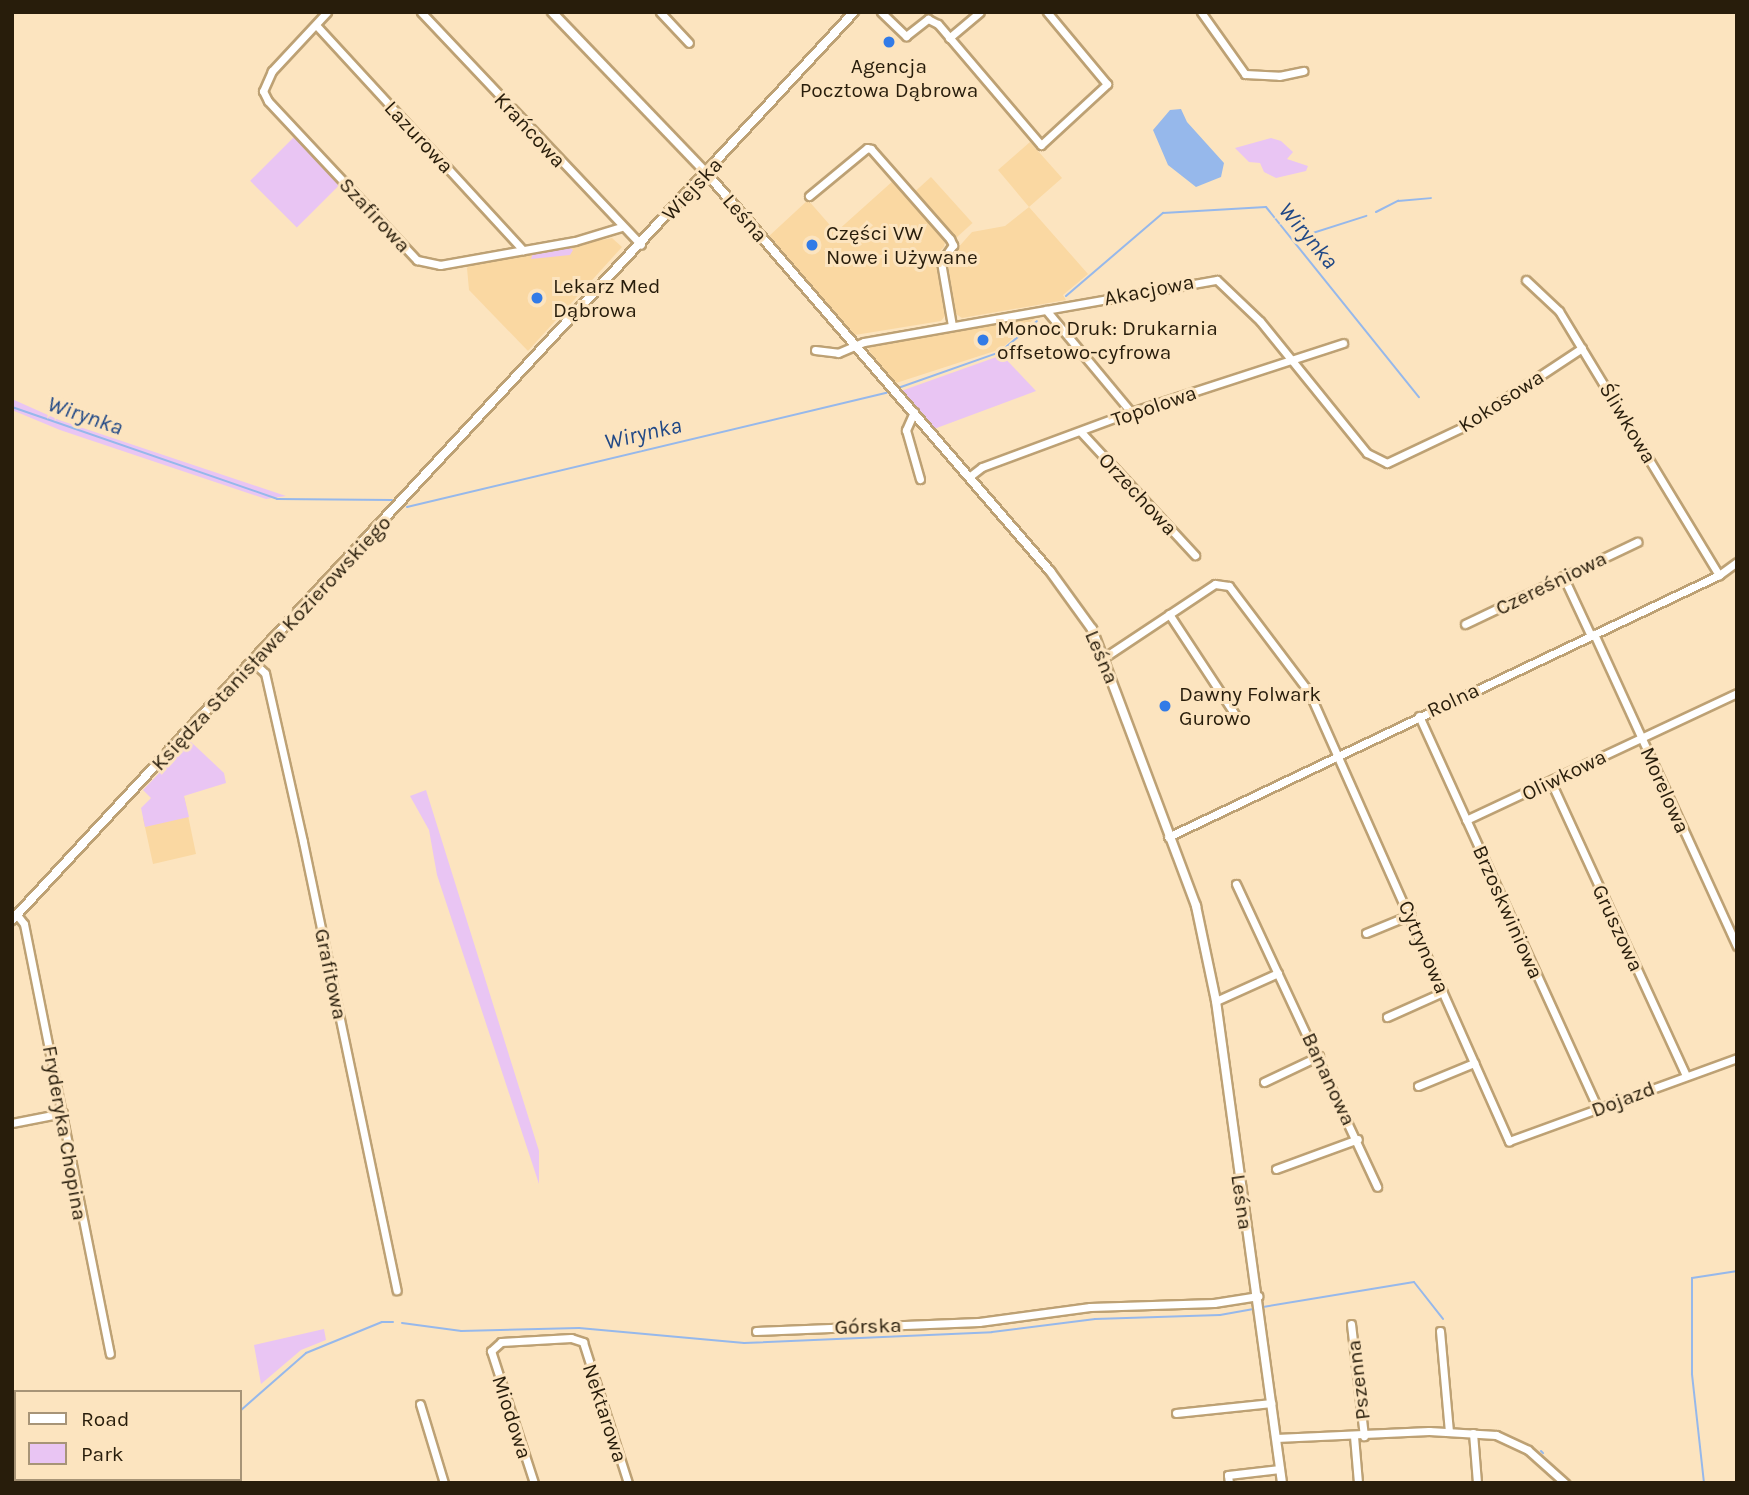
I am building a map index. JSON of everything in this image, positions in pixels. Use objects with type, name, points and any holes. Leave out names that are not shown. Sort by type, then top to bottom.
[{"type":"street","name":"Szafirowa","points":[[327,12],[265,80],[268,101],[417,260],[440,265],[621,228]]},
{"type":"street","name":"Krańcowa","points":[[421,12],[621,228],[641,245]]},
{"type":"street","name":"Leśna","points":[[552,12],[706,174],[914,412],[1074,601],[1105,657],[1168,836],[1196,906],[1216,1001],[1282,1483]]},
{"type":"street","points":[[660,12],[689,43]]},
{"type":"street","name":"Wiejska","points":[[529,366],[854,12]]},
{"type":"street","points":[[881,12],[906,36],[928,19],[949,38],[1041,145],[1107,84],[1046,12]]},
{"type":"street","points":[[949,38],[979,12]]},
{"type":"street","points":[[1201,12],[1245,74],[1279,76],[1303,71]]},
{"type":"street","name":"Lazurowa","points":[[316,25],[523,250]]},
{"type":"street","points":[[809,196],[867,148],[872,149],[953,245],[942,261],[953,326]]},
{"type":"street","name":"Akacjowa","points":[[815,350],[838,353],[856,345],[953,326],[1217,280],[1290,360],[1367,453]]},
{"type":"street","name":"Śliwkowa","points":[[1526,280],[1559,311],[1719,575]]},
{"type":"street","points":[[1046,310],[1131,412]]},
{"type":"street","name":"Topolowa","points":[[969,477],[982,467],[1131,412],[1343,343]]},
{"type":"street","name":"Kokosowa","points":[[1367,453],[1387,463],[1418,450],[1461,428],[1582,348]]},
{"type":"street","name":"Księdza Stanisława Kozierowskiego","points":[[14,918],[529,366]]},
{"type":"street","points":[[914,412],[906,430],[920,480]]},
{"type":"street","name":"Orzechowa","points":[[1081,432],[1195,555]]},
{"type":"street","name":"Czereśniowa","points":[[1465,624],[1637,542]]},
{"type":"street","name":"Rolna","points":[[1168,836],[1719,575],[1737,562]]},
{"type":"street","name":"Morelowa","points":[[1563,576],[1737,946]]},
{"type":"street","name":"Cytrynowa","points":[[1105,657],[1214,584],[1229,586],[1309,692],[1339,753],[1508,1141]]},
{"type":"street","points":[[1169,614],[1236,716]]},
{"type":"street","name":"Grafitowa","points":[[253,662],[265,673],[397,1290]]},
{"type":"street","name":"Oliwkowa","points":[[1466,820],[1737,693]]},
{"type":"street","name":"Brzoskwiniowa","points":[[1419,716],[1598,1109]]},
{"type":"street","name":"Gruszowa","points":[[1551,782],[1686,1075]]},
{"type":"street","name":"Bananowa","points":[[1236,884],[1319,1056],[1377,1187]]},
{"type":"street","points":[[1366,933],[1410,915]]},
{"type":"street","name":"Fryderyka Chopina","points":[[14,918],[24,924],[63,1113],[74,1186],[110,1353]]},
{"type":"street","points":[[1216,1001],[1278,973]]},
{"type":"street","points":[[1387,1017],[1443,992]]},
{"type":"street","points":[[1264,1082],[1319,1056]]},
{"type":"street","name":"Dojazd","points":[[1508,1141],[1737,1058]]},
{"type":"street","points":[[1418,1086],[1474,1063]]},
{"type":"street","points":[[12,1123],[63,1113]]},
{"type":"street","points":[[1276,1169],[1357,1139]]},
{"type":"street","name":"Górska","points":[[757,1331],[979,1322],[1090,1307],[1214,1303],[1258,1296]]},
{"type":"street","name":"Pszenna","points":[[1351,1324],[1364,1436]]},
{"type":"street","points":[[1440,1331],[1449,1432]]},
{"type":"street","name":"Miodowa","points":[[534,1483],[491,1351],[494,1344],[527,1339],[571,1338],[583,1342]]},
{"type":"street","name":"Nektarowa","points":[[583,1342],[628,1483]]},
{"type":"street","points":[[1176,1413],[1271,1403]]},
{"type":"street","points":[[420,1404],[444,1483]]},
{"type":"street","points":[[1473,1433],[1477,1483]]},
{"type":"street","name":"Pszenna","points":[[1276,1438],[1473,1433],[1514,1441],[1565,1483]]},
{"type":"street","name":"Pszenna","points":[[1354,1436],[1358,1483]]},
{"type":"street","points":[[1228,1483],[1228,1475],[1280,1469]]},
{"type":"shaded area","points":[[1030,142],[1062,178],[1029,207],[998,170]]},
{"type":"shaded area","points":[[931,177],[972,223],[955,238],[914,192]]},
{"type":"shaded area","points":[[894,180],[946,238],[944,247],[931,260],[937,269],[945,316],[941,321],[855,335],[768,237],[808,200],[836,232]]},
{"type":"shaded area","points":[[1029,207],[1088,274],[1063,295],[1066,300],[962,318],[956,314],[947,260],[972,232],[1005,226]]},
{"type":"shaded area","points":[[612,238],[622,247],[528,351],[469,290],[467,268],[472,264]]},
{"type":"shaded area","points":[[1035,318],[1001,349],[896,383],[869,351],[870,345]]},
{"type":"shaded area","points":[[184,796],[196,854],[153,864],[143,818]]},
{"type":"green space","points":[[294,137],[341,184],[297,228],[250,181]]},
{"type":"green space","points":[[1271,138],[1281,141],[1293,152],[1287,159],[1308,166],[1306,171],[1276,178],[1264,172],[1260,163],[1249,162],[1235,148]]},
{"type":"green space","points":[[569,247],[573,250],[570,255],[531,259],[533,253]]},
{"type":"green space","points":[[1002,355],[1036,391],[934,429],[901,391]]},
{"type":"green space","points":[[12,399],[59,420],[286,496],[266,499],[60,430],[12,410]]},
{"type":"green space","points":[[190,741],[224,773],[226,783],[184,796],[189,817],[145,827],[141,808],[151,798],[143,790]]},
{"type":"green space","points":[[426,790],[539,1151],[539,1184],[437,875],[429,830],[410,796]]},
{"type":"green space","points":[[324,1329],[326,1340],[301,1350],[261,1384],[254,1345]]},
{"type":"water","points":[[1181,109],[1187,122],[1224,163],[1221,177],[1196,187],[1168,165],[1153,130],[1170,110]]},
{"type":"waterway","points":[[1376,212],[1398,201],[1431,198]]},
{"type":"waterway","name":"Wirynka","points":[[1066,296],[1163,213],[1266,207],[1419,397]]},
{"type":"waterway","points":[[1294,239],[1366,216]]},
{"type":"waterway","name":"Wirynka","points":[[898,388],[1000,352],[1037,321]]},
{"type":"waterway","name":"Wirynka","points":[[407,507],[887,393]]},
{"type":"waterway","name":"Wirynka","points":[[12,407],[277,499],[392,500]]},
{"type":"waterway","points":[[1704,1483],[1692,1374],[1692,1278],[1737,1271]]},
{"type":"waterway","points":[[1263,1307],[1414,1282],[1443,1319]]},
{"type":"waterway","points":[[402,1323],[461,1331],[579,1328],[744,1343],[992,1332],[1095,1319],[1220,1315],[1253,1309]]},
{"type":"waterway","points":[[242,1409],[306,1353],[382,1322],[393,1322]]},
{"type":"waterway","points":[[69,1483],[72,1481]]},
{"type":"place","name":"Agencja Pocztowa Dąbrowa","points":[[889,42]]},
{"type":"place","name":"Części VW Nowe i Używane","points":[[812,245]]},
{"type":"place","name":"Lekarz Med Dąbrowa","points":[[537,298]]},
{"type":"place","name":"Monoc Druk: Drukarnia offsetowo-cyfrowa","points":[[983,340]]},
{"type":"place","name":"Dawny Folwark Gurowo","points":[[1165,706]]}]
